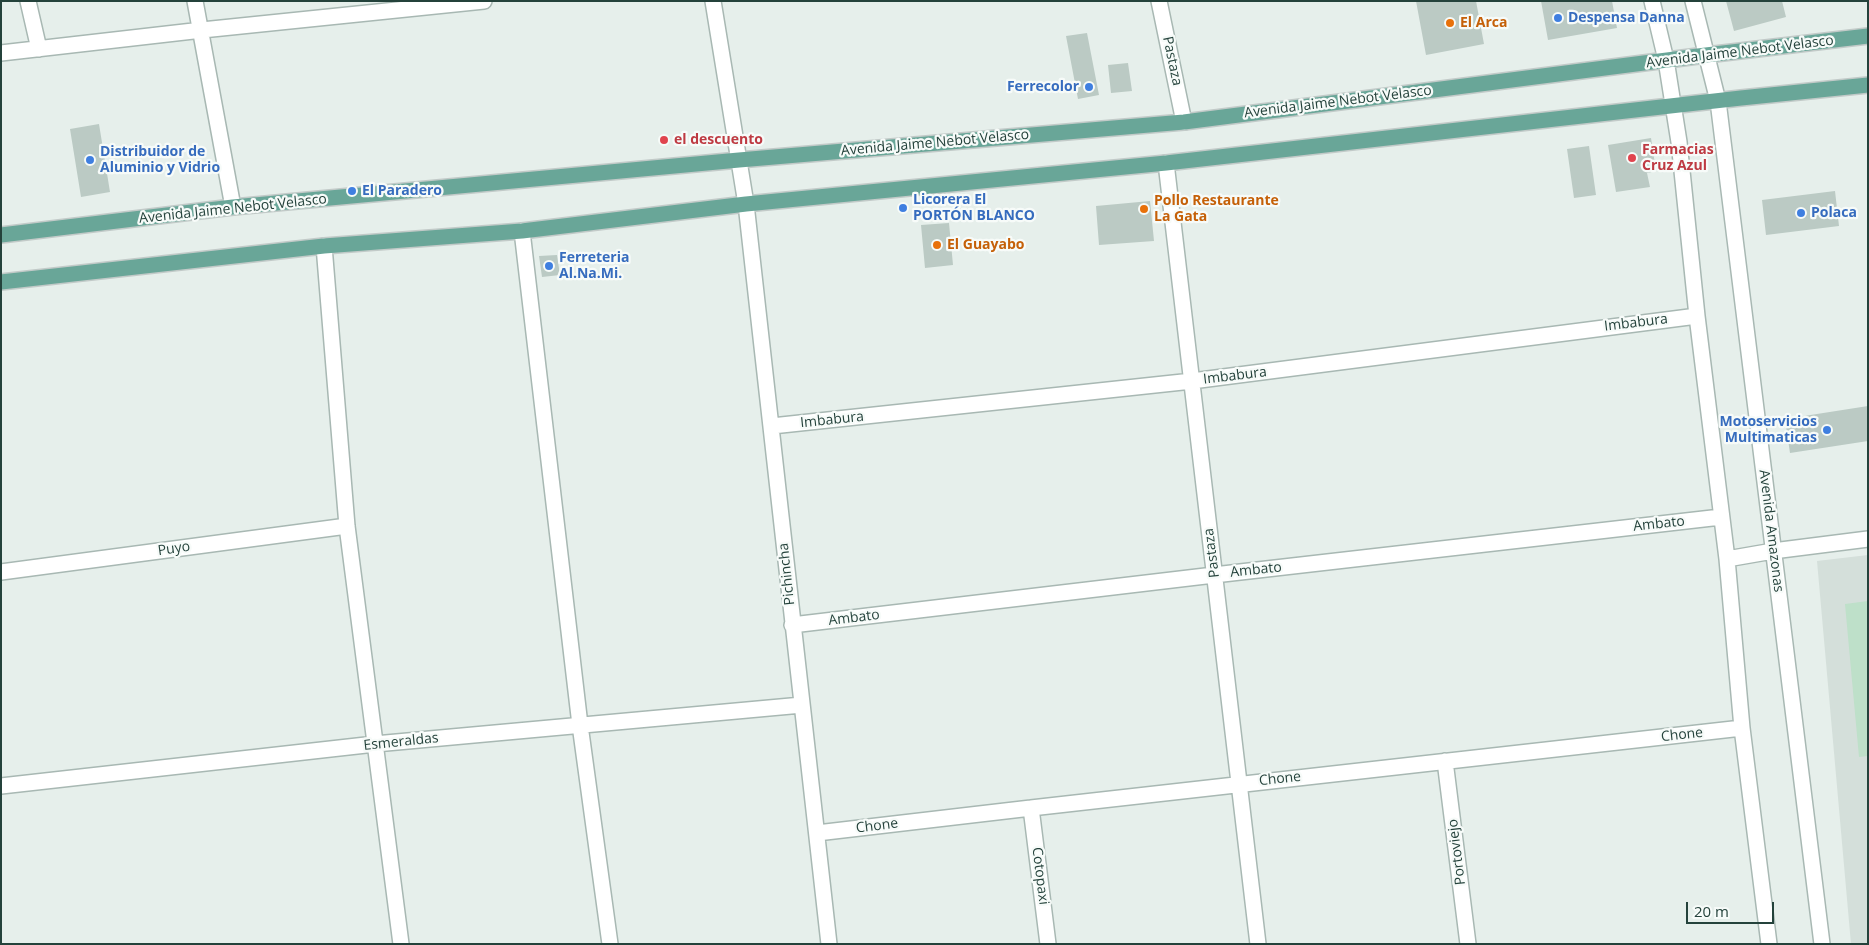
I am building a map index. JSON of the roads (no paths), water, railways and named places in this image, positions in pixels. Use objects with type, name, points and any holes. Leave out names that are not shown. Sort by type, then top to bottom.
[{"type":"main road","name":"Avenida Jaime Nebot Velasco","points":[[1,235],[233,207],[739,160],[1184,122],[1868,36]]},
{"type":"main road","points":[[1,282],[324,246],[522,231],[746,204],[1166,163],[1718,100],[1868,85]]},
{"type":"street","points":[[28,1],[39,49]]},
{"type":"street","points":[[195,1],[202,30],[233,207]]},
{"type":"street","points":[[1,53],[202,30],[355,8],[484,1]]},
{"type":"street","name":"Pichincha","points":[[713,1],[746,204],[829,944]]},
{"type":"street","name":"Pastaza","points":[[1159,1],[1184,122]]},
{"type":"street","points":[[1652,1],[1675,106],[1697,316],[1727,559],[1742,728],[1769,944]]},
{"type":"street","name":"Avenida Amazonas","points":[[1693,1],[1718,100],[1822,944]]},
{"type":"street","name":"Pastaza","points":[[1166,163],[1258,944]]},
{"type":"street","points":[[522,231],[580,725],[610,944]]},
{"type":"street","points":[[324,246],[347,526],[401,944]]},
{"type":"street","name":"Imbabura","points":[[772,426],[1192,381],[1697,316]]},
{"type":"street","name":"Ambato","points":[[792,625],[1721,518]]},
{"type":"street","name":"Puyo","points":[[1,572],[347,526]]},
{"type":"street","points":[[1727,559],[1868,539]]},
{"type":"street","name":"Esmeraldas","points":[[1,786],[375,744],[802,705]]},
{"type":"street","name":"Chone","points":[[817,834],[1238,784],[1742,728]]},
{"type":"street","name":"Portoviejo","points":[[1446,761],[1468,944]]},
{"type":"street","name":"Cotopaxi","points":[[1031,808],[1048,944]]},
{"type":"place","name":"Despensa Danna","points":[[1558,18]]},
{"type":"place","name":"El Arca","points":[[1450,23]]},
{"type":"place","name":"Ferrecolor","points":[[1089,87]]},
{"type":"place","name":"el descuento","points":[[664,140]]},
{"type":"place","name":"Farmacias Cruz Azul","points":[[1632,158]]},
{"type":"place","name":"Distribuidor de Aluminio y Vidrio","points":[[90,160]]},
{"type":"place","name":"El Paradero","points":[[352,191]]},
{"type":"place","name":"Licorera El PORTÓN BLANCO","points":[[903,208]]},
{"type":"place","name":"Pollo Restaurante La Gata","points":[[1144,209]]},
{"type":"place","name":"Polaca","points":[[1801,213]]},
{"type":"place","name":"El Guayabo","points":[[937,245]]},
{"type":"place","name":"Ferreteria Al.Na.Mi.","points":[[549,266]]},
{"type":"place","name":"Motoservicios Multimaticas","points":[[1827,430]]}]
